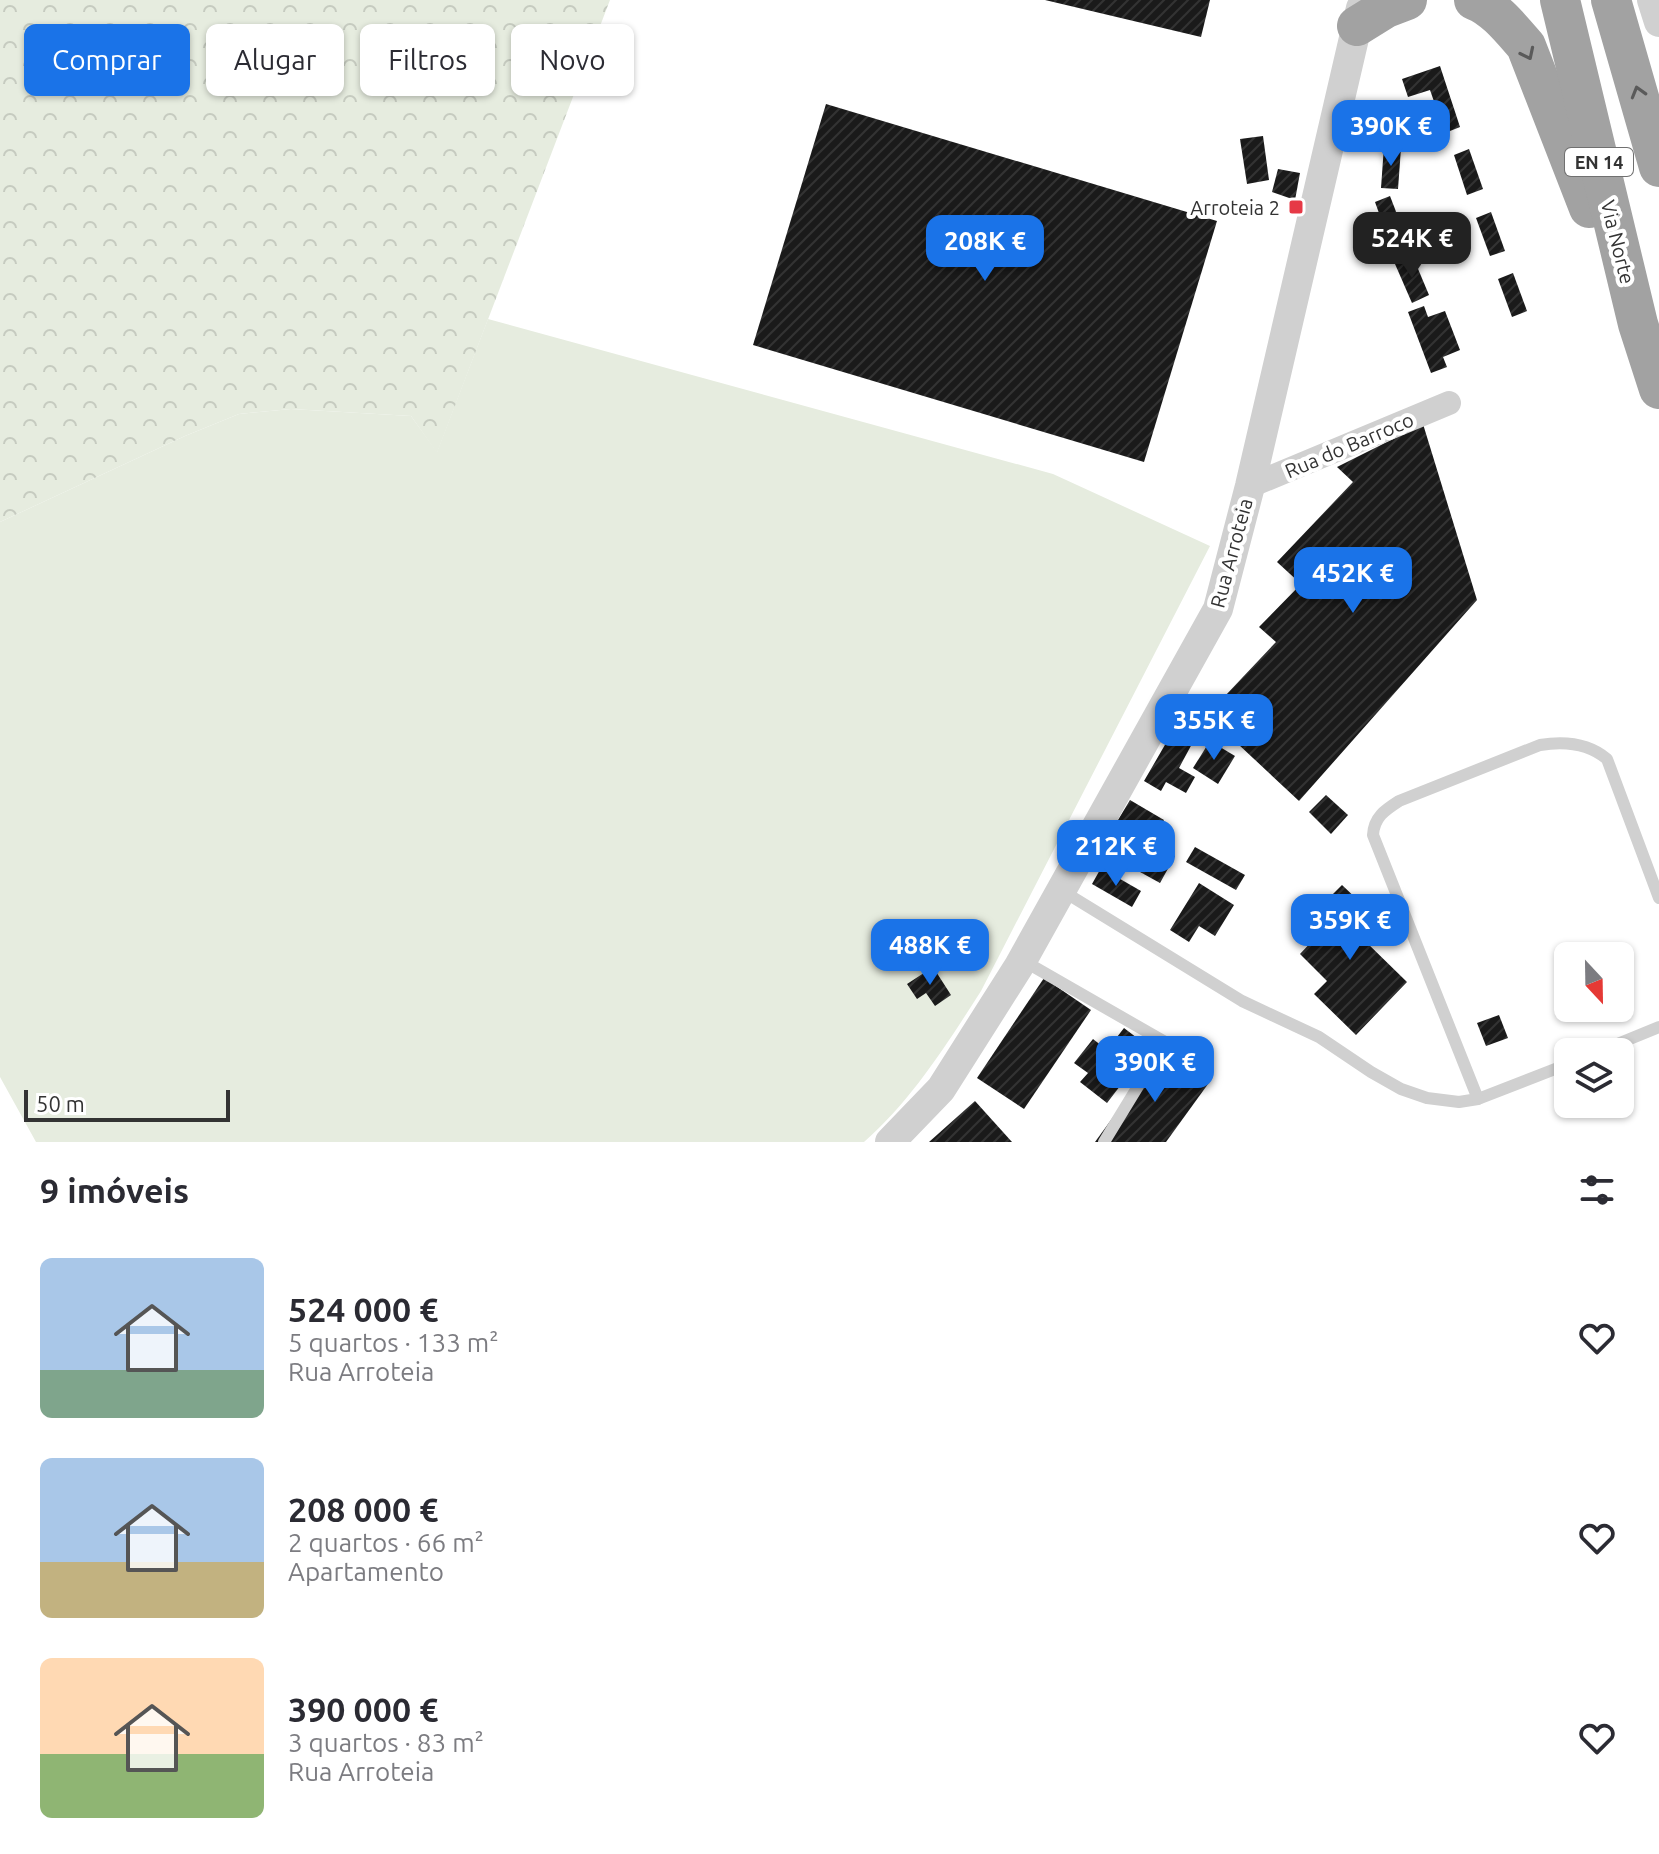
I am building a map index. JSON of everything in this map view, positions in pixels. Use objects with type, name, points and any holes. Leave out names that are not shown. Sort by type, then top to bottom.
[{"type":"highway","points":[[1474,0],[1482,3],[1526,46],[1584,197],[1638,324]]},
{"type":"highway","name":"Via Norte","points":[[1560,0],[1638,324],[1659,389]]},
{"type":"highway","name":"EN 14","points":[[1611,0],[1659,167]]},
{"type":"street","points":[[1652,0],[1659,22]]},
{"type":"street","name":"Rua Arroteia","points":[[890,1142],[941,1089],[1022,960],[1218,609],[1382,7]]},
{"type":"street","name":"Rua do Barroco","points":[[1250,486],[1449,403]]},
{"type":"lane","points":[[1478,1099],[1373,835],[1377,818],[1399,801],[1540,745],[1558,742],[1588,747],[1607,759],[1659,898]]},
{"type":"lane","points":[[1061,890],[1242,1001],[1319,1037],[1401,1089],[1427,1098],[1459,1102],[1478,1099],[1554,1069]]},
{"type":"lane","points":[[1022,960],[1165,1042],[1104,1142]]},
{"type":"lane","points":[[1632,1038],[1659,1027]]},
{"type":"green space","points":[[0,0],[610,0],[601,24],[511,24],[511,96],[573,96],[437,453],[411,416],[291,409],[239,414],[0,522]]},
{"type":"green space","points":[[488,319],[1053,474],[1210,546],[981,991],[913,1090],[864,1142],[36,1142],[0,1077],[0,522],[239,414],[291,409],[411,416],[437,452]]},
{"type":"building","points":[[1045,0],[1210,0],[1201,37]]},
{"type":"building","points":[[1440,66],[1460,127],[1445,133],[1430,90],[1408,97],[1402,79]]},
{"type":"building","points":[[826,104],[1217,221],[1144,462],[753,345]]},
{"type":"building","points":[[1263,136],[1269,180],[1247,184],[1240,139]]},
{"type":"building","points":[[1384,146],[1401,148],[1398,189],[1381,188]]},
{"type":"building","points":[[1469,149],[1483,189],[1467,195],[1454,155]]},
{"type":"building","points":[[1278,169],[1300,173],[1295,200],[1272,192]]},
{"type":"building","points":[[1390,196],[1405,235],[1389,241],[1375,202]]},
{"type":"building","points":[[1491,212],[1505,251],[1490,256],[1476,218]]},
{"type":"building","points":[[1413,257],[1429,295],[1412,303],[1395,264]]},
{"type":"building","points":[[1513,273],[1527,311],[1512,317],[1498,279]]},
{"type":"building","points":[[1424,306],[1428,317],[1445,311],[1460,350],[1443,357],[1447,367],[1431,373],[1408,312]]},
{"type":"building","points":[[1423,424],[1477,600],[1299,801],[1207,715],[1276,642],[1259,627],[1301,584],[1277,562],[1353,482],[1337,467]]},
{"type":"building","points":[[1173,731],[1193,742],[1179,768],[1195,777],[1186,793],[1166,782],[1161,791],[1144,781]]},
{"type":"building","points":[[1210,741],[1235,756],[1218,784],[1193,768]]},
{"type":"building","points":[[1326,795],[1348,815],[1331,834],[1309,812]]},
{"type":"building","points":[[1130,800],[1164,820],[1158,831],[1167,836],[1160,848],[1175,856],[1160,883],[1131,867],[1142,847],[1112,830]]},
{"type":"building","points":[[1195,847],[1245,875],[1236,890],[1186,862]]},
{"type":"building","points":[[1101,868],[1141,891],[1132,907],[1092,884]]},
{"type":"building","points":[[1199,883],[1234,905],[1215,936],[1199,926],[1189,942],[1170,930]]},
{"type":"building","points":[[1342,885],[1380,921],[1363,939],[1407,982],[1356,1035],[1314,994],[1327,981],[1300,954],[1319,934],[1306,921]]},
{"type":"building","points":[[933,967],[951,995],[935,1006],[926,993],[917,999],[907,984]]},
{"type":"building","points":[[1044,978],[1091,1010],[1024,1109],[977,1078]]},
{"type":"building","points":[[1499,1015],[1508,1038],[1486,1046],[1477,1023]]},
{"type":"building","points":[[1124,1028],[1141,1041],[1118,1071],[1127,1077],[1107,1103],[1080,1082],[1088,1073],[1074,1063],[1093,1039],[1107,1050]]},
{"type":"building","points":[[1161,1051],[1208,1084],[1166,1142],[1095,1142]]},
{"type":"building","points":[[975,1101],[1012,1142],[929,1142]]},
{"type":"place","name":"Arroteia 2","points":[[1296,207]]}]
